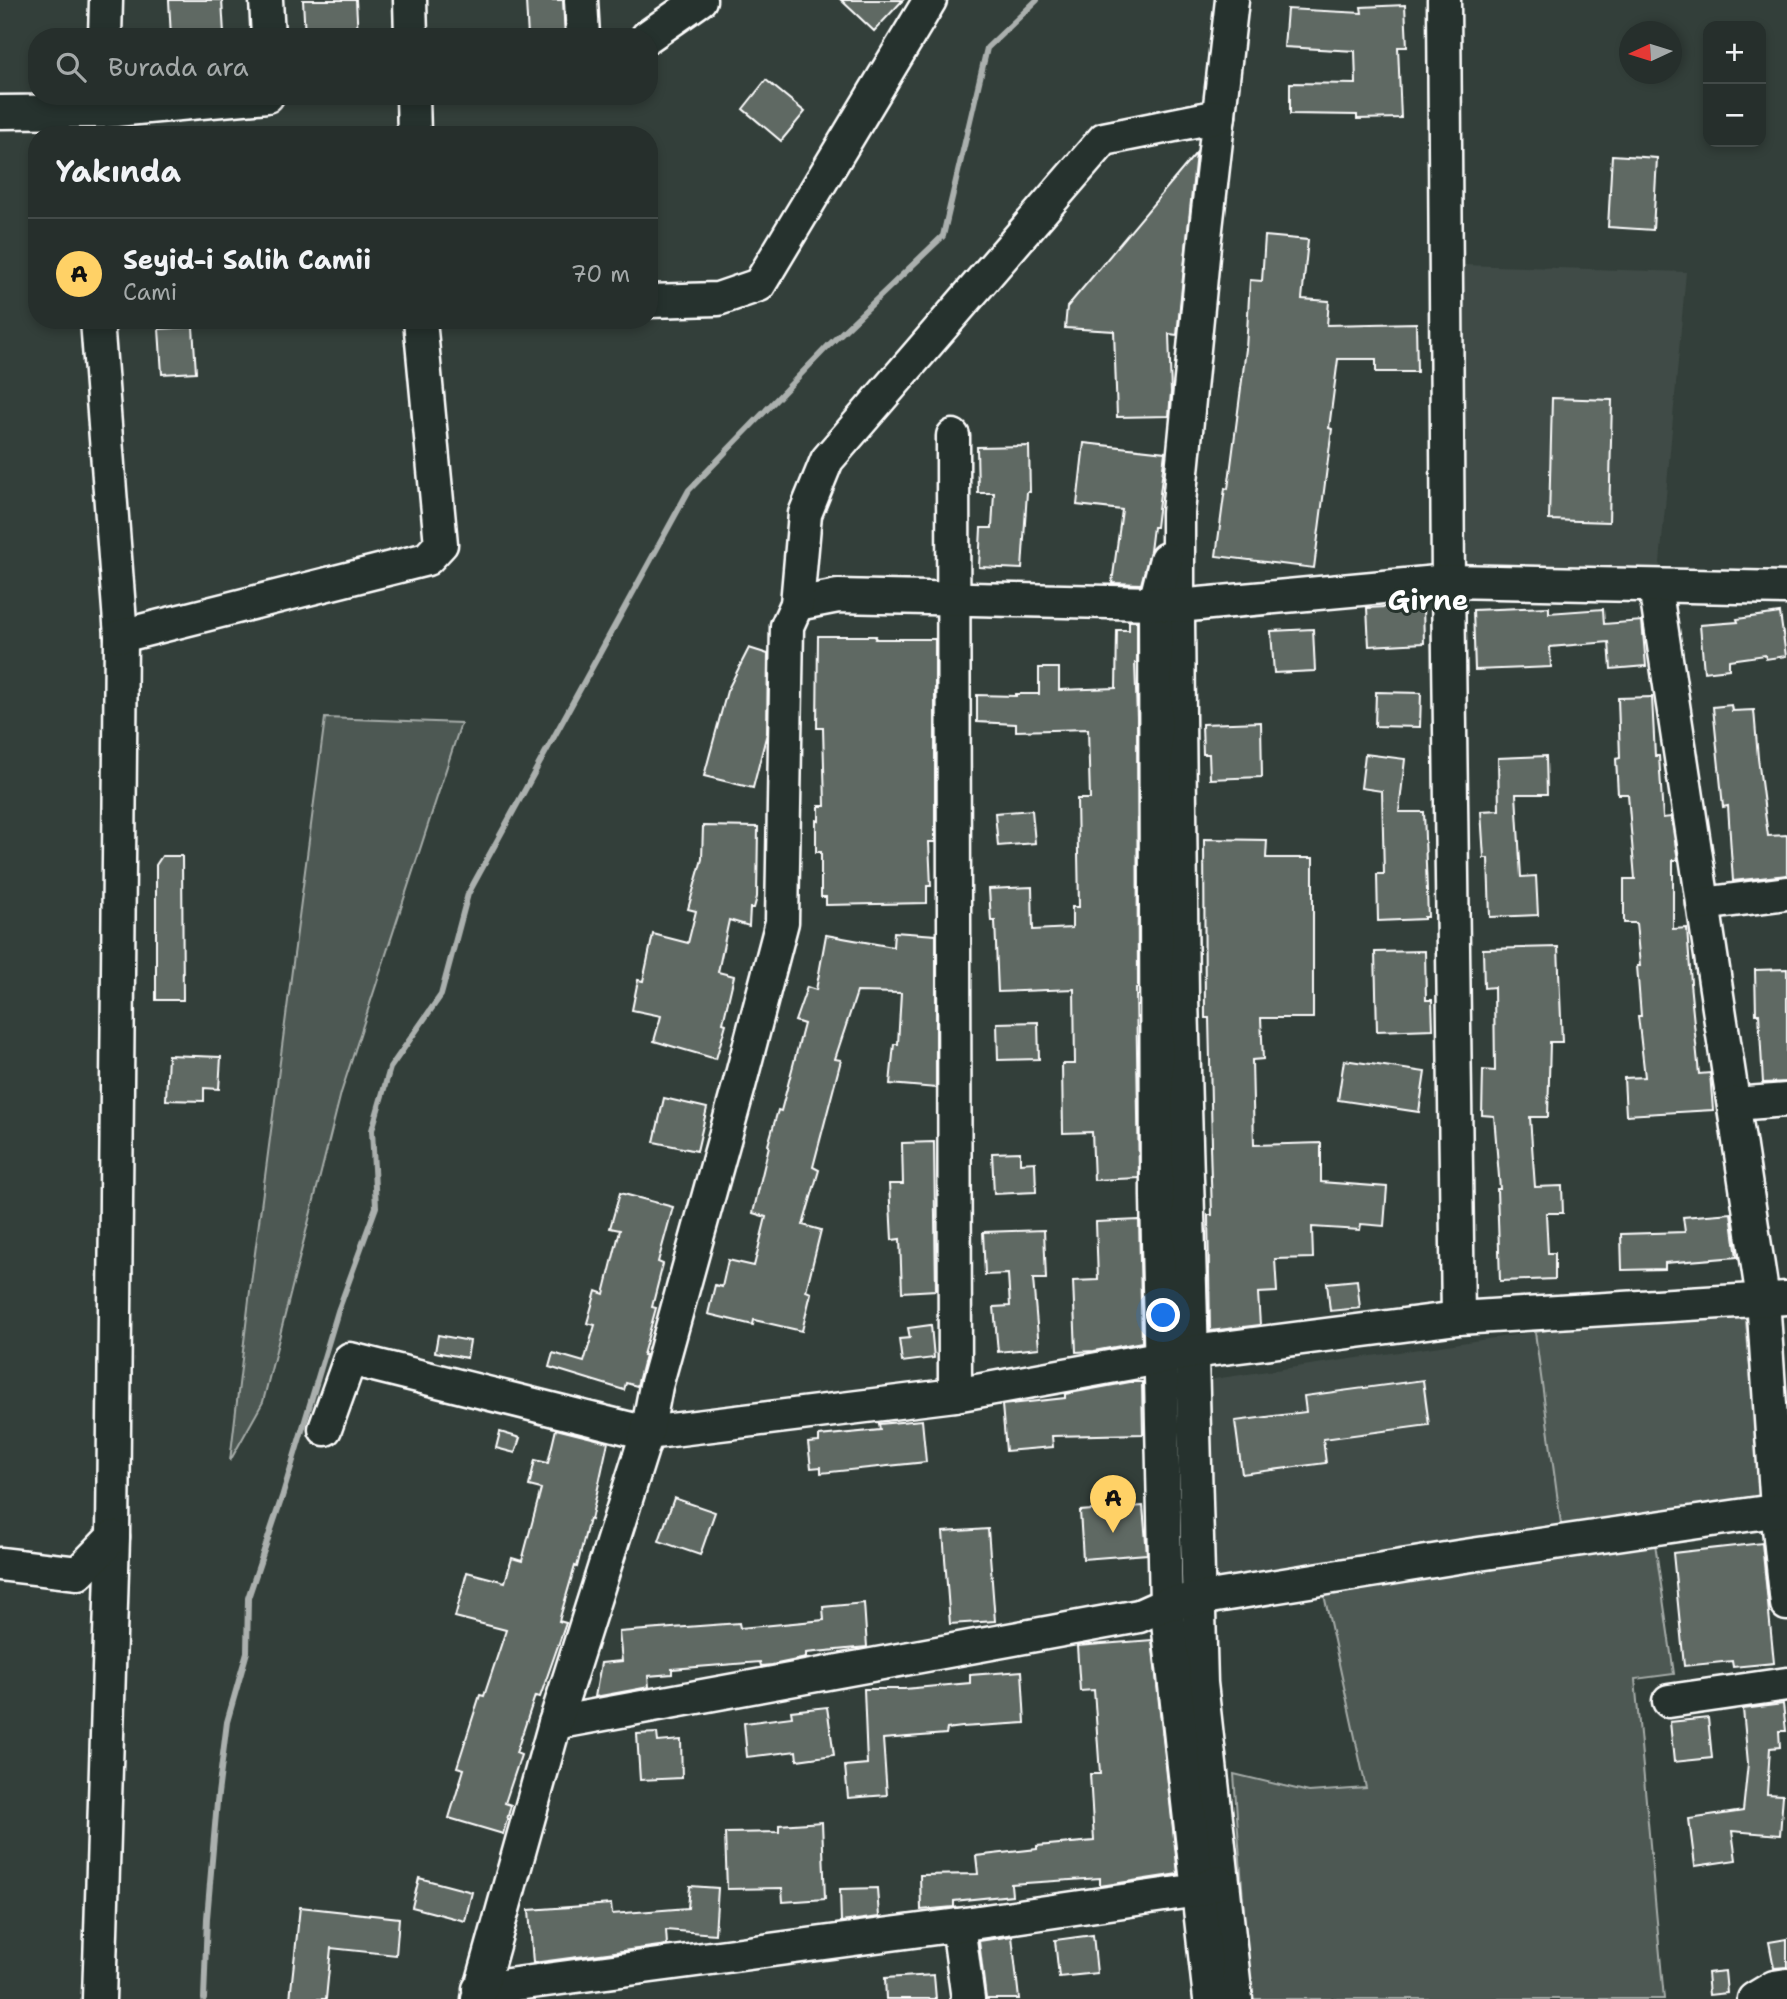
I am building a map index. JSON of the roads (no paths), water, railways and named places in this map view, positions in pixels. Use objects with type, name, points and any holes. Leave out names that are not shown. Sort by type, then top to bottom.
[{"type":"street","points":[[105,28],[106,0]]},
{"type":"street","points":[[265,0],[267,28]]},
{"type":"street","points":[[410,0],[411,28]]},
{"type":"street","points":[[581,0],[583,28]]},
{"type":"street","points":[[658,29],[700,0]]},
{"type":"street","points":[[658,301],[718,299],[759,285],[930,0]]},
{"type":"street","points":[[1232,0],[1166,605],[1157,1196],[1166,1604],[1210,1885],[1236,1999]]},
{"type":"street","points":[[1444,0],[1448,581],[1458,1318]]},
{"type":"street","points":[[0,112],[104,114],[186,105]]},
{"type":"street","points":[[413,105],[414,126]]},
{"type":"street","points":[[1210,1885],[958,1925],[479,1994],[555,1723],[647,1433],[656,1386],[782,922],[787,626],[797,604],[805,514],[827,460],[1104,139],[1219,116]]},
{"type":"street","points":[[99,1999],[113,1537],[121,636],[105,329]]},
{"type":"street","points":[[121,636],[427,559],[441,544],[421,329]]},
{"type":"street","points":[[953,436],[955,1395]]},
{"type":"street","points":[[797,604],[838,596],[1166,605],[1448,581],[1787,588]]},
{"type":"street","points":[[1655,586],[1734,1104],[1775,1298],[1787,1604]]},
{"type":"street","points":[[1166,605],[1182,998],[1198,1600],[1210,1885],[1210,1999]]},
{"type":"street","points":[[1703,904],[1787,893]]},
{"type":"street","points":[[1734,1104],[1787,1100]]},
{"type":"street","points":[[325,1429],[350,1359],[647,1433],[955,1395],[1192,1352],[1458,1318],[1775,1298]]},
{"type":"street","points":[[555,1723],[1139,1616],[1166,1604],[1782,1508]]},
{"type":"street","points":[[0,1564],[78,1573],[113,1537]]},
{"type":"street","points":[[1669,1701],[1787,1684]]},
{"type":"street","points":[[958,1925],[968,1999]]},
{"type":"street","points":[[1754,1999],[1774,1987],[1787,1985]]},
{"type":"waterway","points":[[204,1999],[207,1918],[217,1802],[227,1722],[247,1652],[248,1598],[282,1497],[338,1311],[376,1207],[372,1130],[390,1068],[441,995],[468,894],[689,490],[828,346],[943,236],[987,48],[1037,0]]},
{"type":"place","name":"Seyid-i Salih Camii","points":[[1113,1533]]},
{"type":"district","name":"Girne","points":[[1428,600]]}]
